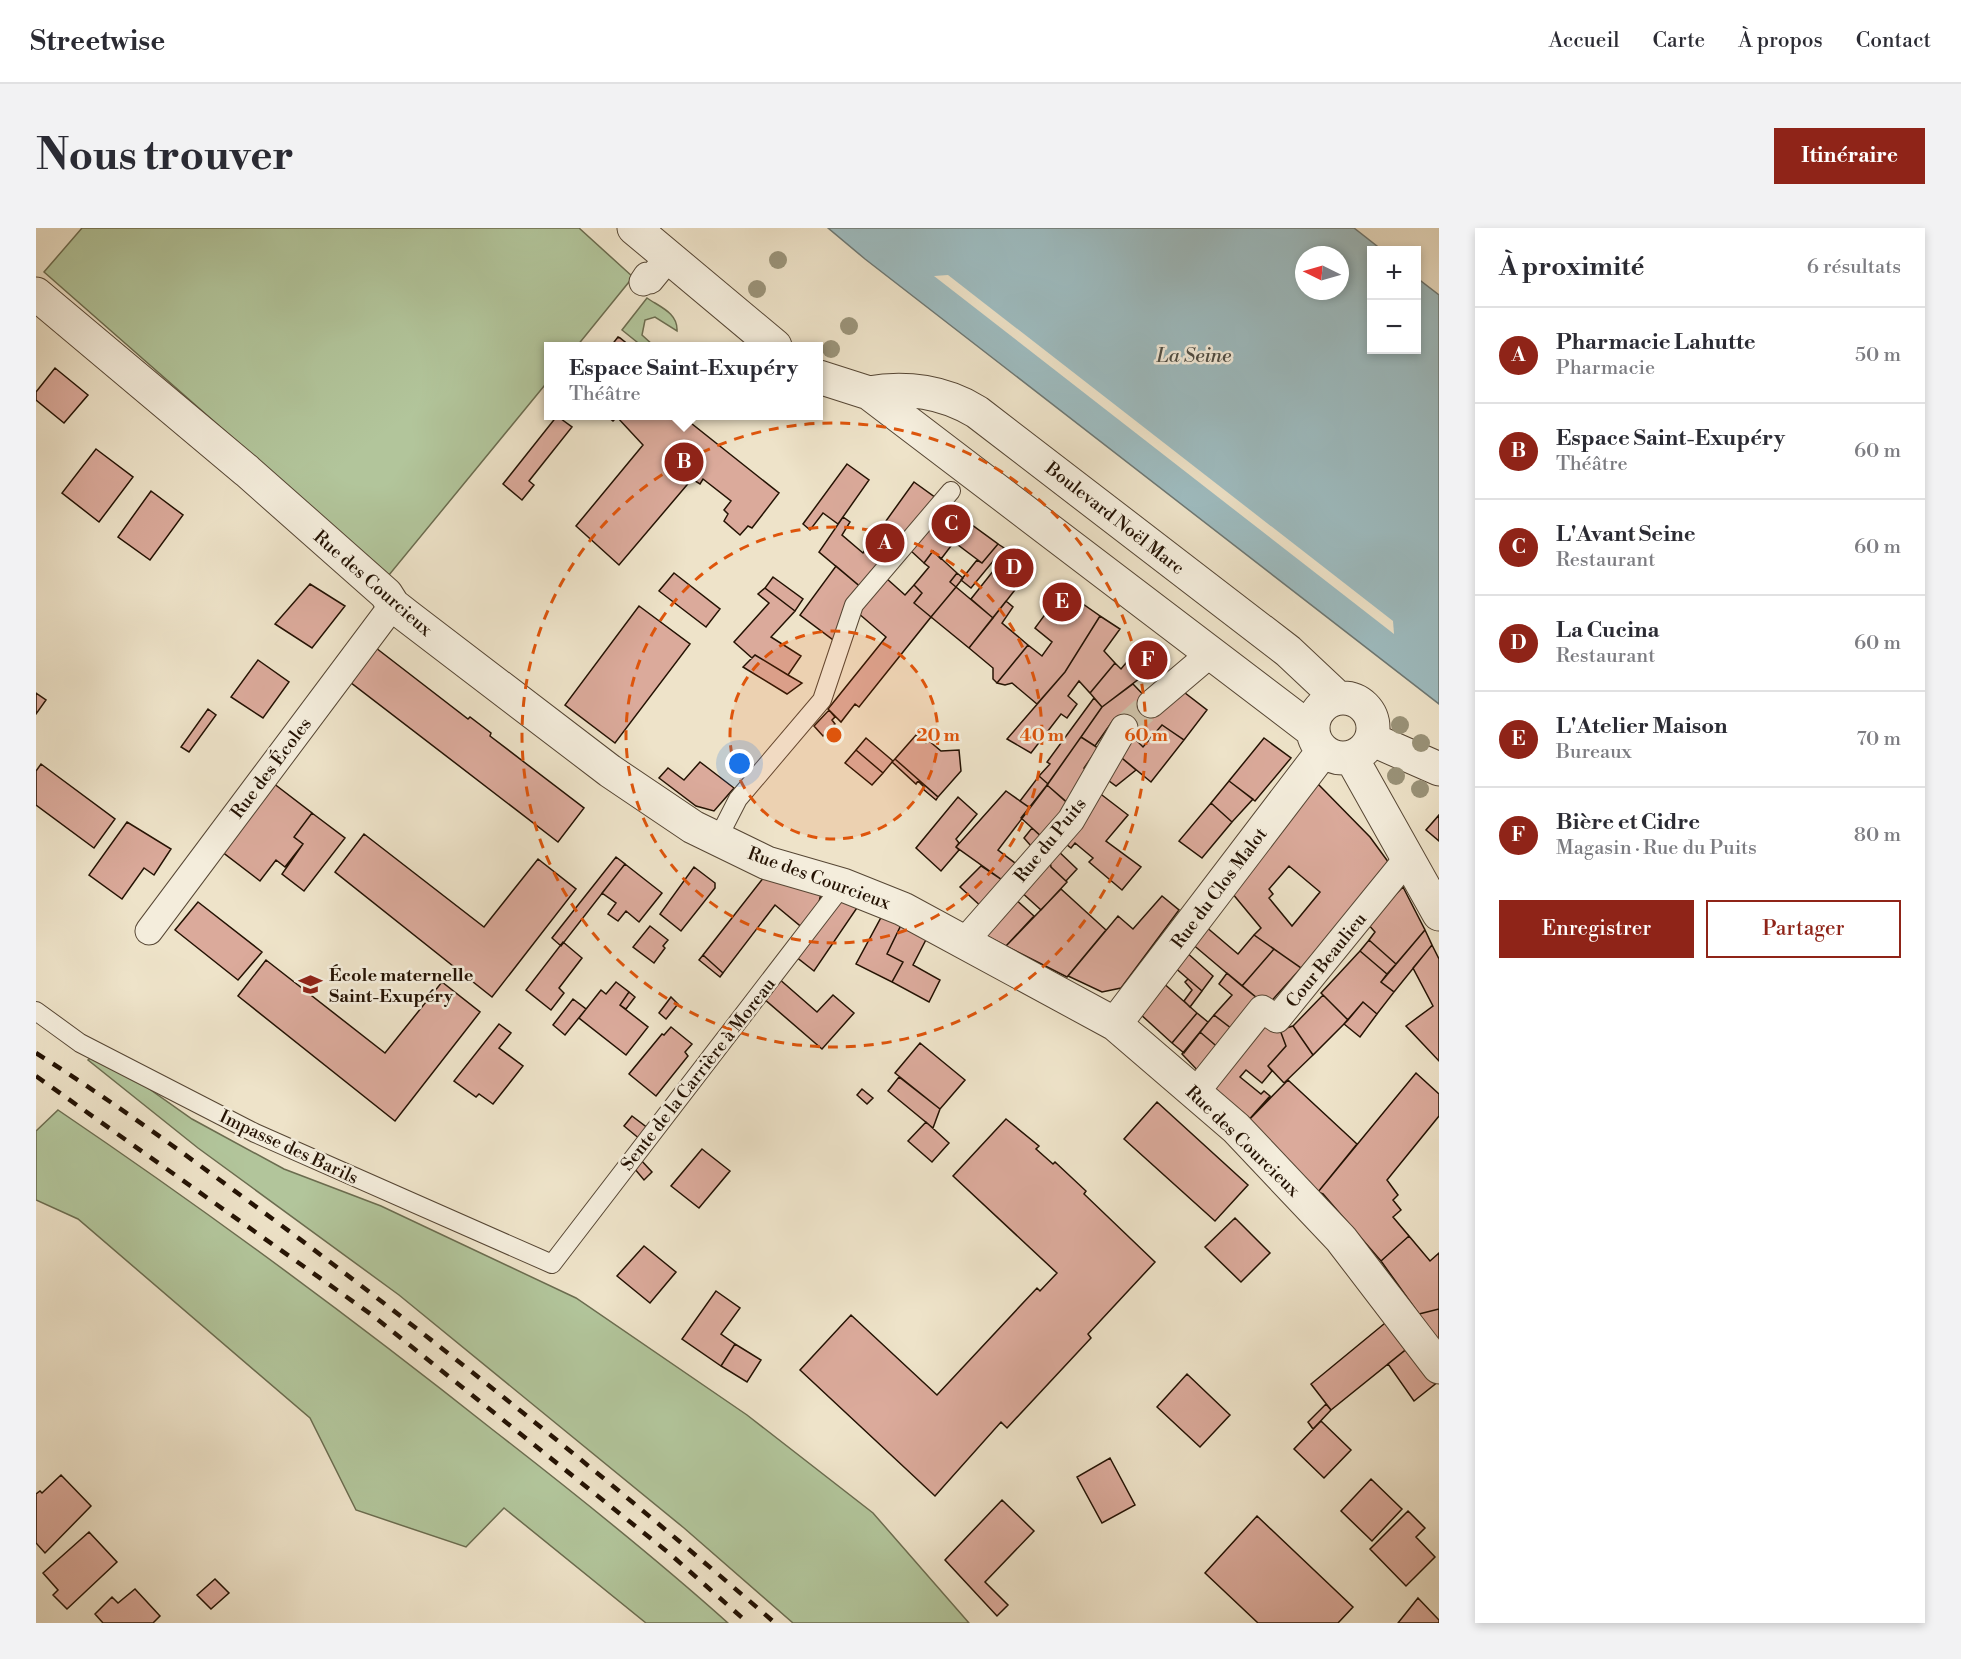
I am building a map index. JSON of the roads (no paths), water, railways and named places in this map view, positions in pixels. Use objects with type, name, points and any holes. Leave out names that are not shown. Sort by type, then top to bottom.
[{"type":"street","points":[[634,228],[770,342]]},
{"type":"street","points":[[643,282],[647,276],[650,280],[668,258]]},
{"type":"street","name":"Rue des Courcieux","points":[[36,294],[248,471],[386,594],[393,605],[610,771],[693,827],[767,863],[843,885],[903,909],[1115,1024],[1236,1128],[1341,1239],[1439,1367]]},
{"type":"street","name":"Boulevard Noël Marc","points":[[823,378],[869,393],[1261,694],[1279,703],[1339,745]]},
{"type":"street","name":"Boulevard Noël Marc","points":[[869,393],[895,388],[923,392],[956,401],[977,412],[1282,646],[1338,698]]},
{"type":"street","name":"Rue des Écoles","points":[[149,931],[393,605]]},
{"type":"street","points":[[1151,704],[1210,654]]},
{"type":"street","points":[[1338,698],[1355,700],[1369,712],[1373,730],[1339,745]]},
{"type":"street","name":"Rue du Clos Malot","points":[[1115,1024],[1339,745],[1318,710],[1338,698]]},
{"type":"street","name":"Rue du Puits","points":[[964,942],[1071,820],[1124,728]]},
{"type":"street","points":[[1339,745],[1439,769]]},
{"type":"street","points":[[1339,745],[1408,858],[1439,914]]},
{"type":"street","name":"Cour Beaulieu","points":[[1194,1093],[1262,1009],[1277,1019],[1408,858]]},
{"type":"lane","points":[[718,838],[738,799],[822,700],[854,605],[951,491]]},
{"type":"lane","name":"Sente de la Carrière à Moreau","points":[[552,1263],[843,885]]},
{"type":"lane","name":"Impasse des Barils","points":[[36,1011],[80,1043],[255,1133],[552,1263]]},
{"type":"water","name":"La Seine","points":[[828,228],[1354,228],[1377,246],[1367,246],[1367,354],[1421,354],[1421,281],[1439,295],[1439,704]]},
{"type":"tunnel","points":[[1124,728],[1151,704]]},
{"type":"railway","points":[[36,1053],[166,1141],[416,1328],[537,1424],[775,1623]]},
{"type":"railway","points":[[36,1076],[372,1315],[669,1553],[748,1623]]},
{"type":"place","name":"Espace Saint-Exupéry","points":[[684,462]]},
{"type":"place","name":"L'Avant Seine","points":[[951,524]]},
{"type":"place","name":"Pharmacie Lahutte","points":[[885,543]]},
{"type":"place","name":"La Cucina","points":[[1014,568]]},
{"type":"place","name":"L'Atelier Maison","points":[[1062,602]]},
{"type":"place","name":"Bière et Cidre","points":[[1148,660]]},
{"type":"place","name":"École maternelle Saint-Exupéry","points":[[311,985]]}]
